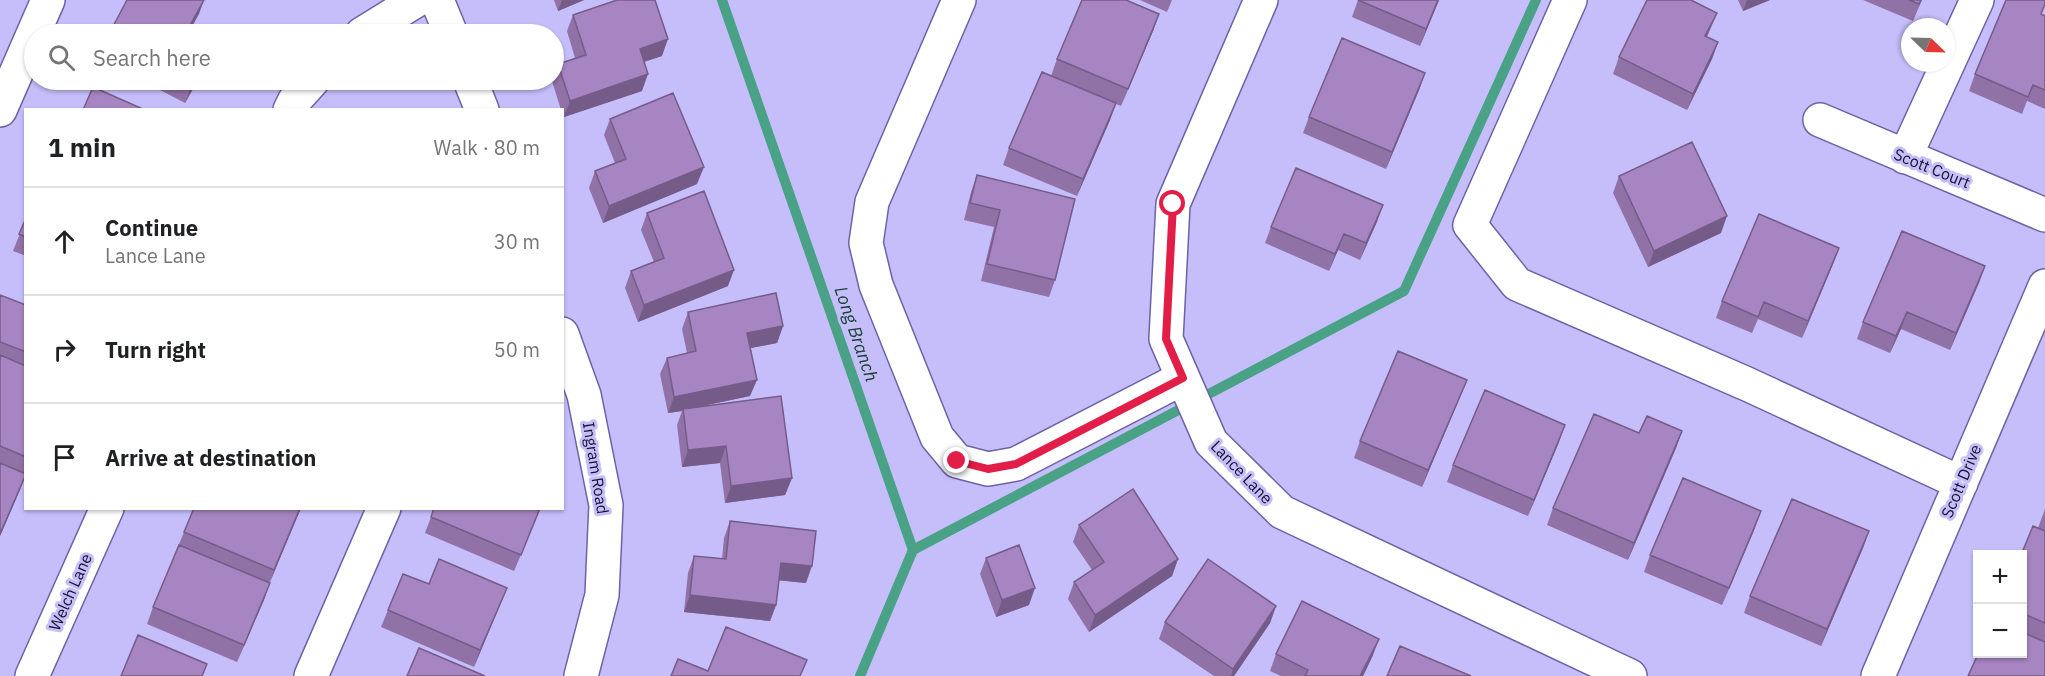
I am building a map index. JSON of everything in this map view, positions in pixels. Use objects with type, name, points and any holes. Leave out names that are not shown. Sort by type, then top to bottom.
[{"type":"street","points":[[38,24],[48,0]]},
{"type":"street","points":[[378,24],[417,0]]},
{"type":"street","points":[[438,0],[448,24]]},
{"type":"street","points":[[959,0],[873,202],[866,243],[876,285],[937,437],[957,461],[988,469],[1016,464],[1183,378]]},
{"type":"street","name":"Lance Lane","points":[[1261,0],[1173,204],[1166,339],[1211,442],[1282,512],[1630,676]]},
{"type":"street","points":[[1570,0],[1470,225],[1517,284],[1747,384],[1960,483]]},
{"type":"street","points":[[1905,157],[1977,0]]},
{"type":"street","points":[[0,110],[24,55]]},
{"type":"street","points":[[291,108],[304,90]]},
{"type":"street","points":[[474,90],[481,108]]},
{"type":"street","name":"Scott Court","points":[[1820,120],[2045,215]]},
{"type":"street","name":"Scott Drive","points":[[1878,676],[2045,286]]},
{"type":"street","name":"Ingram Road","points":[[564,340],[584,395],[606,505],[602,595],[581,676]]},
{"type":"street","name":"Welch Lane","points":[[32,676],[106,510]]},
{"type":"street","points":[[311,676],[383,510]]},
{"type":"building","points":[[127,0],[204,0],[191,24],[114,24]]},
{"type":"building","points":[[617,0],[655,0],[668,39],[640,49],[648,74],[570,101],[564,82],[564,62],[586,55],[573,15]]},
{"type":"building","points":[[1082,0],[1126,0],[1159,14],[1128,89],[1057,59]]},
{"type":"building","points":[[1358,0],[1438,0],[1426,29]]},
{"type":"building","points":[[1647,0],[1691,0],[1717,13],[1705,36],[1718,42],[1693,94],[1619,57]]},
{"type":"building","points":[[1909,0],[1921,0],[1919,4]]},
{"type":"building","points":[[2006,0],[2045,0],[2041,14],[2045,16],[2045,90],[2033,85],[2028,97],[1975,74]]},
{"type":"building","points":[[1342,38],[1425,73],[1392,152],[1309,117]]},
{"type":"building","points":[[1042,72],[1116,103],[1083,179],[1009,148]]},
{"type":"building","points":[[92,90],[100,90],[140,108],[84,108]]},
{"type":"building","points":[[673,93],[704,167],[609,206],[595,171],[626,159],[610,119]]},
{"type":"building","points":[[1692,142],[1727,216],[1654,251],[1619,176]]},
{"type":"building","points":[[1296,168],[1383,205],[1366,243],[1344,234],[1335,254],[1271,227]]},
{"type":"building","points":[[977,175],[1075,199],[1055,280],[987,264],[1000,210],[970,203]]},
{"type":"building","points":[[704,191],[734,270],[644,305],[631,271],[664,258],[647,213]]},
{"type":"building","points":[[1759,214],[1839,248],[1808,321],[1764,302],[1758,317],[1722,301]]},
{"type":"building","points":[[24,223],[24,236],[19,234]]},
{"type":"building","points":[[1902,231],[1985,266],[1956,333],[1907,312],[1896,336],[1863,322]]},
{"type":"building","points":[[776,293],[783,326],[747,333],[757,380],[674,397],[667,358],[696,351],[688,312]]},
{"type":"building","points":[[0,295],[24,304],[24,351],[0,342]]},
{"type":"building","points":[[1398,351],[1467,380],[1428,470],[1360,441]]},
{"type":"building","points":[[0,355],[24,365],[24,456],[0,446]]},
{"type":"building","points":[[1485,390],[1565,425],[1534,500],[1453,465]]},
{"type":"building","points":[[781,396],[792,478],[731,486],[726,446],[688,450],[683,409]]},
{"type":"building","points":[[1594,414],[1639,433],[1647,416],[1682,431],[1634,543],[1553,508]]},
{"type":"building","points":[[0,463],[24,473],[24,479],[0,534]]},
{"type":"building","points":[[1683,478],[1761,511],[1729,588],[1650,555]]},
{"type":"building","points":[[1133,489],[1178,559],[1095,615],[1074,582],[1104,562],[1079,525]]},
{"type":"building","points":[[1792,499],[1869,531],[1827,629],[1750,596]]},
{"type":"building","points":[[193,510],[299,510],[274,570],[184,532]]},
{"type":"building","points":[[433,510],[539,510],[521,555],[431,517]]},
{"type":"building","points":[[730,521],[816,531],[812,566],[781,563],[776,605],[690,595],[694,556],[726,559]]},
{"type":"building","points":[[2033,526],[2045,531],[2045,623],[2027,615],[2027,550],[2023,550]]},
{"type":"building","points":[[179,545],[270,583],[244,645],[153,607]]},
{"type":"building","points":[[1019,545],[1035,588],[1002,600],[986,558]]},
{"type":"building","points":[[439,559],[507,588],[480,650],[388,610],[403,574],[429,584]]},
{"type":"building","points":[[1208,559],[1276,606],[1233,669],[1165,622]]},
{"type":"building","points":[[1302,601],[1379,639],[1360,676],[1305,676],[1308,670],[1276,654]]},
{"type":"building","points":[[726,627],[807,660],[800,676],[671,676],[678,659],[708,671]]},
{"type":"building","points":[[2027,634],[2045,642],[2045,676],[1968,676],[1976,658],[2027,658]]},
{"type":"building","points":[[138,635],[207,664],[202,676],[121,676]]},
{"type":"building","points":[[1400,646],[1471,676],[1387,676]]},
{"type":"building","points":[[419,648],[485,676],[407,676]]},
{"type":"waterway","name":"Long Branch","points":[[722,0],[913,550],[860,676]]},
{"type":"waterway","points":[[913,550],[1404,291],[1536,0]]},
{"type":"route","points":[[957,461],[988,469],[1016,464],[1183,378],[1166,339],[1173,204]]}]
